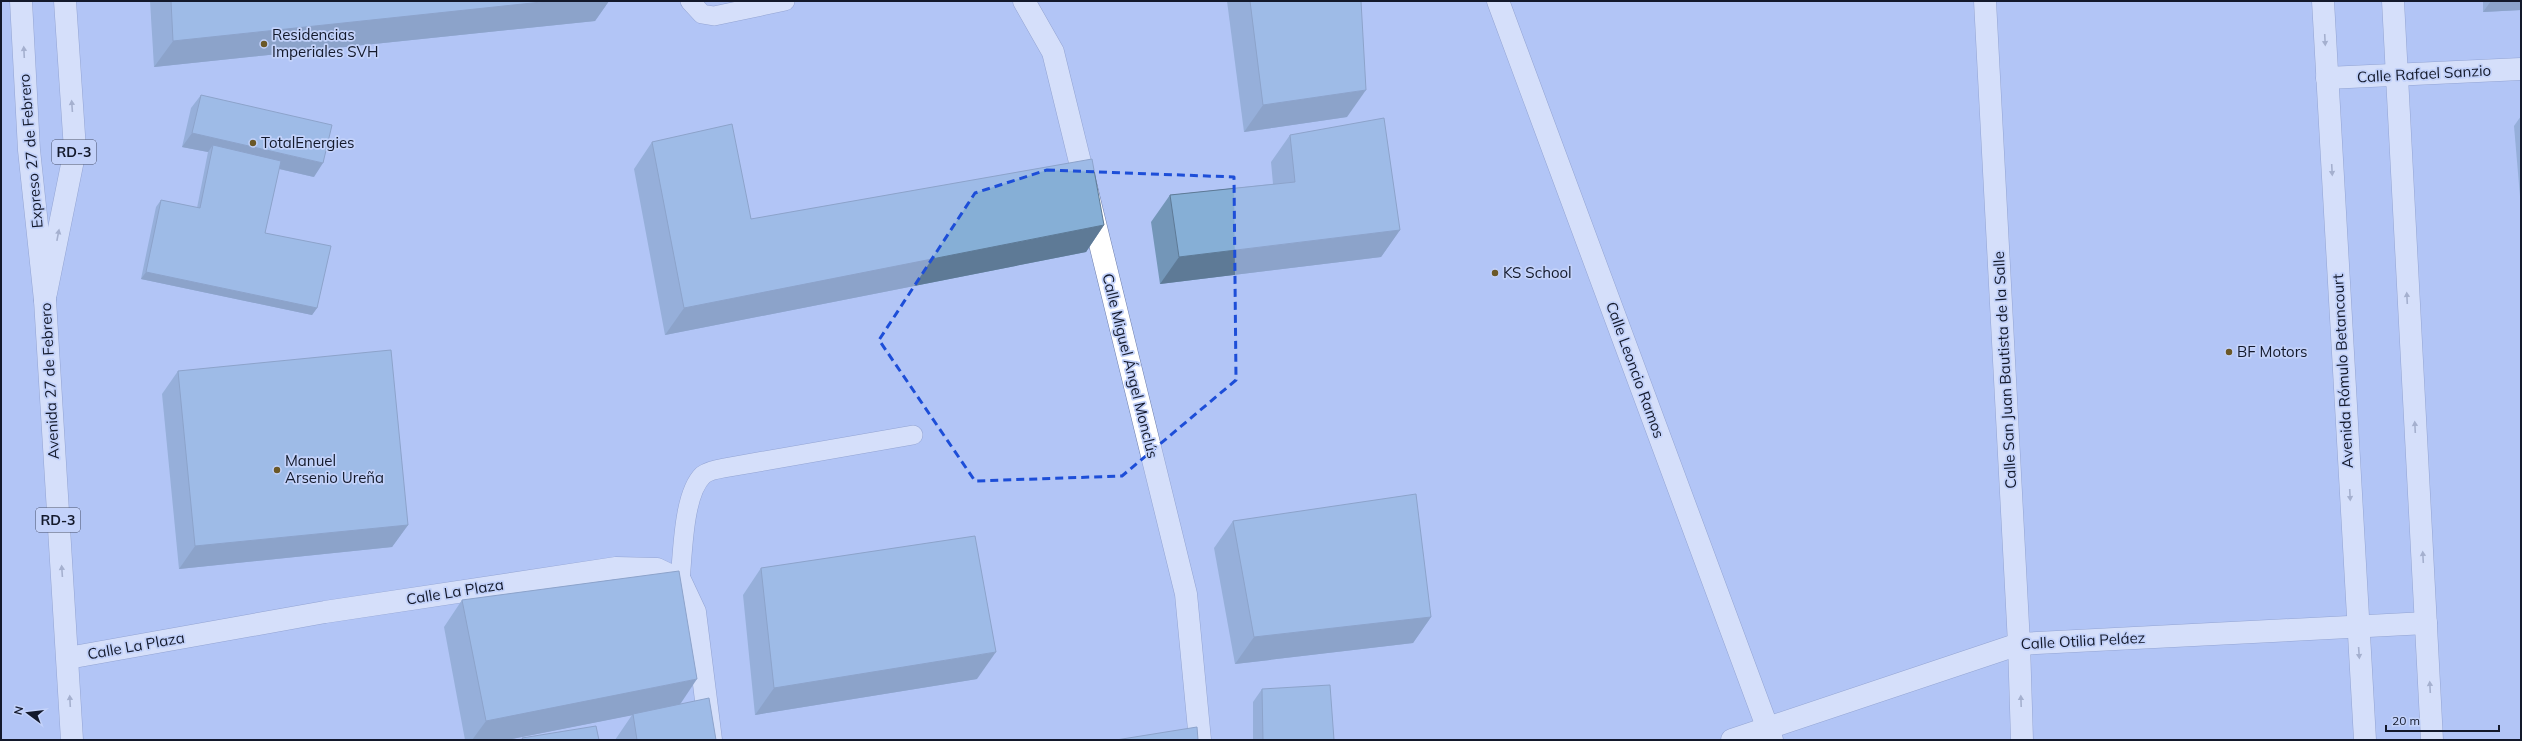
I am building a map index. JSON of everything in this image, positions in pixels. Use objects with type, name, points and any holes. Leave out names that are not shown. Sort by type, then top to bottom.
[{"type":"main road","name":"Expreso 27 de Febrero","points":[[21,1],[29,150],[45,300]]},
{"type":"main road","name":"Avenida 27 de Febrero","points":[[65,1],[75,150],[45,300],[72,740]]},
{"type":"main road","name":"Calle Miguel Ángel Monclús","points":[[1024,1],[1053,52],[1186,594],[1200,740]]},
{"type":"main road","name":"Calle Leoncio Ramos","points":[[1498,1],[1770,734]]},
{"type":"main road","name":"Calle San Juan Bautista de la Salle","points":[[1985,1],[2019,644],[2022,740]]},
{"type":"main road","name":"Avenida Rómulo Betancourt","points":[[2323,1],[2365,740]]},
{"type":"main road","points":[[2393,1],[2432,740]]},
{"type":"main road","name":"Calle Rafael Sanzio","points":[[2327,78],[2521,69]]},
{"type":"main road","name":"Calle La Plaza","points":[[68,658],[325,612],[616,568],[656,569],[680,580]]},
{"type":"main road","points":[[680,580],[695,612],[711,740]]},
{"type":"main road","name":"Calle Otilia Peláez","points":[[1732,740],[1770,734],[2019,644],[2426,623]]},
{"type":"lane","points":[[690,1],[702,14],[714,16],[785,1]]},
{"type":"lane","points":[[680,580],[689,508],[694,489],[704,474],[724,468],[913,435]]},
{"type":"highlighted area","points":[[1047,170],[1234,177],[1236,380],[1122,476],[975,481],[879,340],[975,193]]},
{"type":"building","points":[[171,1],[551,1],[173,41]]},
{"type":"building","points":[[1250,1],[1361,1],[1366,90],[1263,105]]},
{"type":"building","points":[[201,95],[332,125],[323,163],[192,133]]},
{"type":"building","points":[[1384,118],[1400,230],[1179,257],[1170,195],[1295,182],[1290,135]]},
{"type":"building","points":[[732,124],[751,219],[1092,159],[1104,225],[684,308],[652,142]]},
{"type":"building","name":"TotalEnergies","points":[[213,145],[281,161],[265,233],[331,246],[317,308],[146,272],[161,200],[200,208]]},
{"type":"building","name":"Manuel Arsenio Ureña","points":[[391,350],[408,525],[195,546],[178,371]]},
{"type":"building","points":[[1416,494],[1431,617],[1254,637],[1233,521]]},
{"type":"building","points":[[975,536],[996,652],[774,688],[761,568]]},
{"type":"building","points":[[679,571],[697,679],[486,721],[462,600]]},
{"type":"building","points":[[1330,685],[1334,740],[1263,740],[1262,689]]},
{"type":"building","points":[[709,698],[716,740],[637,740],[633,714]]},
{"type":"building","points":[[596,726],[599,740],[523,740],[522,738]]},
{"type":"building","points":[[1197,727],[1198,740],[1116,740]]},
{"type":"place","name":"Residencias Imperiales SVH","points":[[264,44]]},
{"type":"place","name":"TotalEnergies","points":[[253,143]]},
{"type":"place","name":"KS School","points":[[1495,273]]},
{"type":"place","name":"BF Motors","points":[[2229,352]]},
{"type":"place","name":"Manuel Arsenio Ureña","points":[[277,470]]}]
